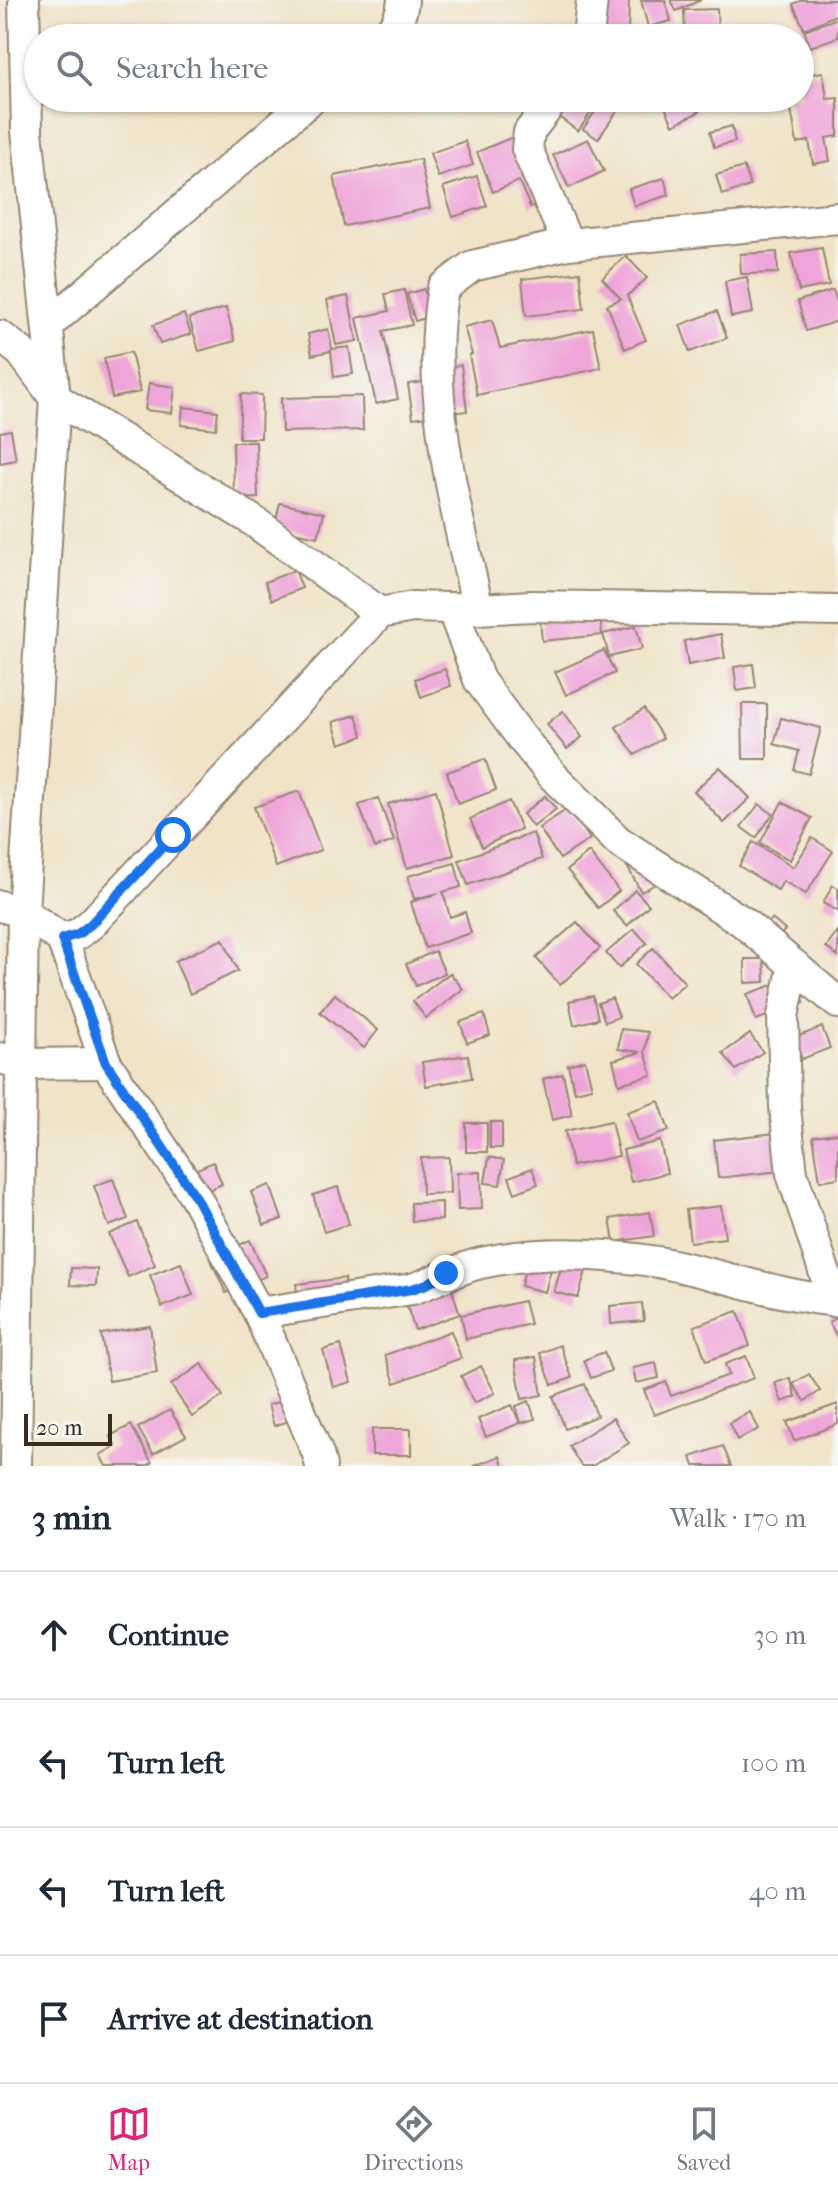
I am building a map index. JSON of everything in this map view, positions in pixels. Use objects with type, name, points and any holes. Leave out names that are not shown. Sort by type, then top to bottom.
[{"type":"street","points":[[24,0],[25,24]]},
{"type":"street","points":[[395,24],[402,11],[403,0]]},
{"type":"street","points":[[589,24],[592,0]]},
{"type":"street","points":[[15,1466],[12,909],[55,398],[27,112]]},
{"type":"street","points":[[48,325],[296,112]]},
{"type":"street","points":[[544,112],[529,132],[527,149],[568,244]]},
{"type":"street","points":[[838,218],[568,244],[472,266],[443,288],[436,326],[444,455],[465,608],[479,680],[553,776],[618,841],[743,922],[838,1003]]},
{"type":"street","points":[[0,336],[21,352],[55,398],[252,520],[380,613]]},
{"type":"street","points":[[62,939],[78,934],[91,924],[380,613],[413,607],[532,606],[838,611]]},
{"type":"street","points":[[12,909],[62,939],[106,1063],[195,1196],[259,1313],[321,1466]]},
{"type":"street","points":[[794,965],[783,1016],[785,1107],[792,1174],[836,1301]]},
{"type":"street","points":[[11,1061],[106,1063]]},
{"type":"street","points":[[259,1313],[412,1289],[446,1273],[482,1262],[583,1254],[659,1263],[836,1301]]},
{"type":"street","points":[[0,1457],[15,1466]]},
{"type":"building","points":[[605,0],[629,0],[628,24],[605,24]]},
{"type":"building","points":[[641,0],[665,0],[671,21],[647,24]]},
{"type":"building","points":[[671,0],[701,0],[676,11]]},
{"type":"building","points":[[802,0],[838,0],[838,14],[814,25],[802,24],[793,4]]},
{"type":"building","points":[[717,9],[718,24],[685,24],[684,10]]},
{"type":"building","points":[[838,18],[838,37],[814,46],[814,26]]},
{"type":"building","points":[[823,72],[827,99],[838,98],[838,136],[826,138],[830,161],[813,164],[809,141],[797,143],[791,112],[814,112],[814,74]]},
{"type":"building","points":[[563,112],[591,112],[578,131],[559,117]]},
{"type":"building","points":[[595,112],[617,112],[598,139],[583,129]]},
{"type":"building","points":[[667,112],[699,112],[673,125]]},
{"type":"building","points":[[732,126],[735,142],[714,147],[710,132]]},
{"type":"building","points":[[520,134],[548,199],[530,207],[519,181],[493,192],[477,152]]},
{"type":"building","points":[[588,139],[604,171],[569,188],[553,155]]},
{"type":"building","points":[[465,141],[473,165],[438,177],[430,153]]},
{"type":"building","points":[[420,159],[430,208],[344,226],[334,176]]},
{"type":"building","points":[[744,167],[750,186],[722,195],[716,175]]},
{"type":"building","points":[[477,176],[487,206],[453,217],[443,187]]},
{"type":"building","points":[[664,178],[669,195],[634,206],[629,189]]},
{"type":"building","points":[[822,248],[829,285],[799,291],[791,253]]},
{"type":"building","points":[[777,252],[778,273],[741,274],[740,254]]},
{"type":"building","points":[[626,256],[647,278],[627,296],[646,340],[625,349],[607,305],[621,299],[602,278]]},
{"type":"building","points":[[580,272],[584,309],[526,316],[522,279]]},
{"type":"building","points":[[747,277],[753,313],[731,317],[725,281]]},
{"type":"building","points":[[424,289],[432,316],[415,321],[407,294]]},
{"type":"building","points":[[404,290],[412,325],[383,331],[398,399],[376,404],[357,318],[389,311],[385,294]]},
{"type":"building","points":[[833,290],[838,305],[838,321],[806,331],[798,301]]},
{"type":"building","points":[[348,296],[357,341],[336,345],[327,300]]},
{"type":"building","points":[[226,308],[235,341],[199,351],[189,318]]},
{"type":"building","points":[[717,311],[727,338],[690,352],[680,325]]},
{"type":"building","points":[[184,314],[191,334],[160,344],[153,325]]},
{"type":"building","points":[[492,320],[500,348],[593,329],[601,368],[477,395],[469,355],[472,354],[464,327]]},
{"type":"building","points":[[328,329],[332,349],[349,347],[353,374],[334,377],[331,351],[312,355],[308,334]]},
{"type":"building","points":[[131,352],[140,392],[112,398],[104,358]]},
{"type":"building","points":[[461,365],[467,411],[413,418],[408,384],[433,381],[431,369]]},
{"type":"building","points":[[149,383],[175,387],[172,413],[145,410]]},
{"type":"building","points":[[241,394],[262,395],[261,438],[239,438]]},
{"type":"building","points":[[362,396],[363,430],[282,432],[281,398]]},
{"type":"building","points":[[183,407],[218,411],[216,429],[181,425]]},
{"type":"building","points":[[11,430],[16,460],[0,463],[0,432]]},
{"type":"building","points":[[233,442],[256,442],[258,498],[234,499]]},
{"type":"building","points":[[280,503],[324,513],[318,537],[274,528]]},
{"type":"building","points":[[295,570],[302,588],[272,600],[265,582]]},
{"type":"building","points":[[600,614],[602,635],[542,641],[540,620]]},
{"type":"building","points":[[636,626],[642,649],[609,657],[603,634]]},
{"type":"building","points":[[721,634],[725,658],[688,665],[684,641]]},
{"type":"building","points":[[604,650],[615,673],[566,695],[555,672]]},
{"type":"building","points":[[753,664],[756,688],[737,691],[734,667]]},
{"type":"building","points":[[445,669],[451,686],[421,697],[415,679]]},
{"type":"building","points":[[742,704],[767,704],[767,759],[743,759]]},
{"type":"building","points":[[644,709],[663,738],[635,755],[616,727]]},
{"type":"building","points":[[563,711],[582,737],[567,749],[547,724]]},
{"type":"building","points":[[356,715],[363,736],[340,744],[333,722]]},
{"type":"building","points":[[781,718],[821,728],[809,774],[794,770],[799,751],[774,744]]},
{"type":"building","points":[[485,759],[496,790],[458,804],[447,772]]},
{"type":"building","points":[[720,767],[750,798],[724,823],[694,791]]},
{"type":"building","points":[[436,790],[454,855],[407,868],[388,804]]},
{"type":"building","points":[[299,791],[321,850],[276,867],[254,807]]},
{"type":"building","points":[[545,796],[556,809],[533,827],[523,814]]},
{"type":"building","points":[[378,798],[394,841],[375,848],[359,805]]},
{"type":"building","points":[[509,801],[521,829],[482,847],[470,819]]},
{"type":"building","points":[[782,802],[812,818],[790,860],[760,843]]},
{"type":"building","points":[[759,804],[773,814],[756,838],[741,827]]},
{"type":"building","points":[[569,808],[590,839],[560,859],[539,828]]},
{"type":"building","points":[[533,833],[542,859],[468,885],[459,860]]},
{"type":"building","points":[[812,838],[833,851],[806,894],[783,881],[778,890],[739,866],[753,842],[794,867]]},
{"type":"building","points":[[589,852],[619,891],[598,908],[567,870]]},
{"type":"building","points":[[621,855],[659,882],[641,892]]},
{"type":"building","points":[[455,863],[461,887],[443,892],[450,917],[465,912],[471,933],[425,948],[411,902],[439,893],[414,899],[408,876]]},
{"type":"building","points":[[833,885],[838,888],[838,911],[823,903]]},
{"type":"building","points":[[635,890],[649,905],[627,926],[613,911]]},
{"type":"building","points":[[772,919],[785,930],[764,953],[752,942]]},
{"type":"building","points":[[577,922],[600,948],[560,985],[536,958]]},
{"type":"building","points":[[634,929],[647,943],[619,968],[606,953]]},
{"type":"building","points":[[838,932],[838,957],[826,947]]},
{"type":"building","points":[[223,939],[238,971],[190,994],[175,961]]},
{"type":"building","points":[[653,948],[685,983],[668,998],[636,964]]},
{"type":"building","points":[[435,951],[445,973],[416,986],[406,964]]},
{"type":"building","points":[[745,959],[764,959],[765,982],[745,983]]},
{"type":"building","points":[[450,973],[463,989],[426,1018],[413,1001]]},
{"type":"building","points":[[796,977],[804,1003],[756,1020],[747,994]]},
{"type":"building","points":[[335,994],[378,1030],[364,1048],[320,1012]]},
{"type":"building","points":[[593,996],[598,1019],[574,1025],[569,1001]]},
{"type":"building","points":[[612,998],[619,1017],[605,1022],[598,1003]]},
{"type":"building","points":[[484,1014],[490,1035],[467,1043],[460,1022]]},
{"type":"building","points":[[822,1027],[830,1048],[802,1059],[794,1038]]},
{"type":"building","points":[[621,1029],[648,1032],[645,1052],[652,1075],[619,1084],[613,1060],[641,1052],[618,1049]]},
{"type":"building","points":[[750,1034],[763,1052],[736,1070],[723,1053]]},
{"type":"building","points":[[468,1055],[472,1078],[426,1086],[422,1062]]},
{"type":"building","points":[[585,1060],[592,1088],[575,1092],[568,1065]]},
{"type":"building","points":[[563,1074],[572,1115],[552,1120],[543,1079]]},
{"type":"building","points":[[659,1101],[669,1131],[637,1142],[627,1112]]},
{"type":"building","points":[[611,1121],[619,1156],[572,1166],[565,1131]]},
{"type":"building","points":[[490,1122],[502,1122],[502,1148],[490,1148]]},
{"type":"building","points":[[466,1123],[487,1123],[487,1152],[466,1152]]},
{"type":"building","points":[[785,1132],[789,1170],[718,1178],[714,1140]]},
{"type":"building","points":[[838,1133],[838,1178],[820,1181],[813,1136]]},
{"type":"building","points":[[660,1141],[667,1173],[631,1182],[623,1150]]},
{"type":"building","points":[[449,1157],[450,1193],[422,1194],[421,1158]]},
{"type":"building","points":[[489,1157],[504,1160],[500,1185],[485,1183]]},
{"type":"building","points":[[213,1162],[222,1184],[198,1195],[188,1173]]},
{"type":"building","points":[[532,1168],[538,1184],[515,1193],[509,1177]]},
{"type":"building","points":[[481,1172],[482,1209],[458,1210],[457,1173]]},
{"type":"building","points":[[113,1179],[128,1219],[109,1226],[94,1186]]},
{"type":"building","points":[[270,1185],[282,1219],[264,1225],[251,1192]]},
{"type":"building","points":[[338,1187],[349,1224],[324,1232],[313,1195]]},
{"type":"building","points":[[442,1202],[442,1220],[412,1221],[411,1203]]},
{"type":"building","points":[[721,1206],[725,1238],[690,1242],[686,1210]]},
{"type":"building","points":[[650,1212],[654,1236],[614,1242],[610,1219]]},
{"type":"building","points":[[137,1222],[155,1265],[128,1277],[109,1234]]},
{"type":"building","points":[[250,1240],[266,1276],[226,1293],[210,1258]]},
{"type":"building","points":[[529,1252],[554,1258],[545,1292],[521,1286]]},
{"type":"building","points":[[565,1254],[589,1260],[578,1298],[554,1292]]},
{"type":"building","points":[[181,1263],[193,1295],[162,1307],[150,1275]]},
{"type":"building","points":[[71,1268],[97,1269],[96,1286],[70,1285]]},
{"type":"building","points":[[446,1272],[460,1314],[415,1330],[401,1289]]},
{"type":"building","points":[[345,1278],[346,1295],[298,1301],[296,1284]]},
{"type":"building","points":[[524,1301],[530,1324],[466,1339],[461,1315]]},
{"type":"building","points":[[642,1303],[644,1321],[611,1324],[610,1306]]},
{"type":"building","points":[[738,1311],[750,1346],[706,1361],[694,1326]]},
{"type":"building","points":[[838,1317],[838,1339],[829,1322]]},
{"type":"building","points":[[150,1326],[157,1373],[109,1381],[101,1334]]},
{"type":"building","points":[[451,1331],[461,1358],[395,1383],[385,1355]]},
{"type":"building","points":[[341,1345],[351,1382],[333,1387],[323,1350]]},
{"type":"building","points":[[560,1345],[572,1378],[552,1385],[540,1353]]},
{"type":"building","points":[[604,1352],[611,1371],[591,1378],[584,1360]]},
{"type":"building","points":[[746,1356],[754,1378],[654,1415],[644,1390],[666,1382],[671,1396],[729,1375],[725,1364]]},
{"type":"building","points":[[536,1357],[542,1395],[522,1399],[515,1360]]},
{"type":"building","points":[[656,1363],[659,1378],[636,1383],[633,1368]]},
{"type":"building","points":[[202,1364],[223,1396],[192,1417],[171,1385]]},
{"type":"building","points":[[481,1366],[495,1393],[474,1403],[461,1376]]},
{"type":"building","points":[[809,1374],[820,1391],[805,1401],[793,1384]]},
{"type":"building","points":[[790,1378],[796,1397],[782,1402],[775,1383]]},
{"type":"building","points":[[585,1384],[597,1416],[565,1429],[553,1396]]},
{"type":"building","points":[[301,1395],[307,1415],[274,1426],[268,1405]]},
{"type":"building","points":[[529,1401],[535,1419],[521,1423],[516,1406]]},
{"type":"building","points":[[838,1404],[838,1424],[794,1441],[787,1422]]},
{"type":"building","points":[[512,1405],[520,1423],[486,1437],[478,1419]]},
{"type":"building","points":[[170,1410],[186,1436],[153,1454],[138,1428]]},
{"type":"building","points":[[750,1412],[759,1429],[737,1440],[729,1423]]},
{"type":"building","points":[[613,1418],[629,1443],[592,1466],[581,1466],[569,1446]]},
{"type":"building","points":[[131,1425],[152,1463],[146,1466],[106,1466],[100,1455],[116,1446],[110,1436]]},
{"type":"building","points":[[372,1429],[411,1429],[411,1455],[372,1455]]},
{"type":"building","points":[[723,1446],[731,1466],[694,1466],[691,1457]]},
{"type":"building","points":[[500,1456],[503,1466],[474,1466]]},
{"type":"route","points":[[173,835],[91,924],[78,934],[62,939],[106,1063],[195,1196],[259,1313],[412,1289],[446,1273]]}]
